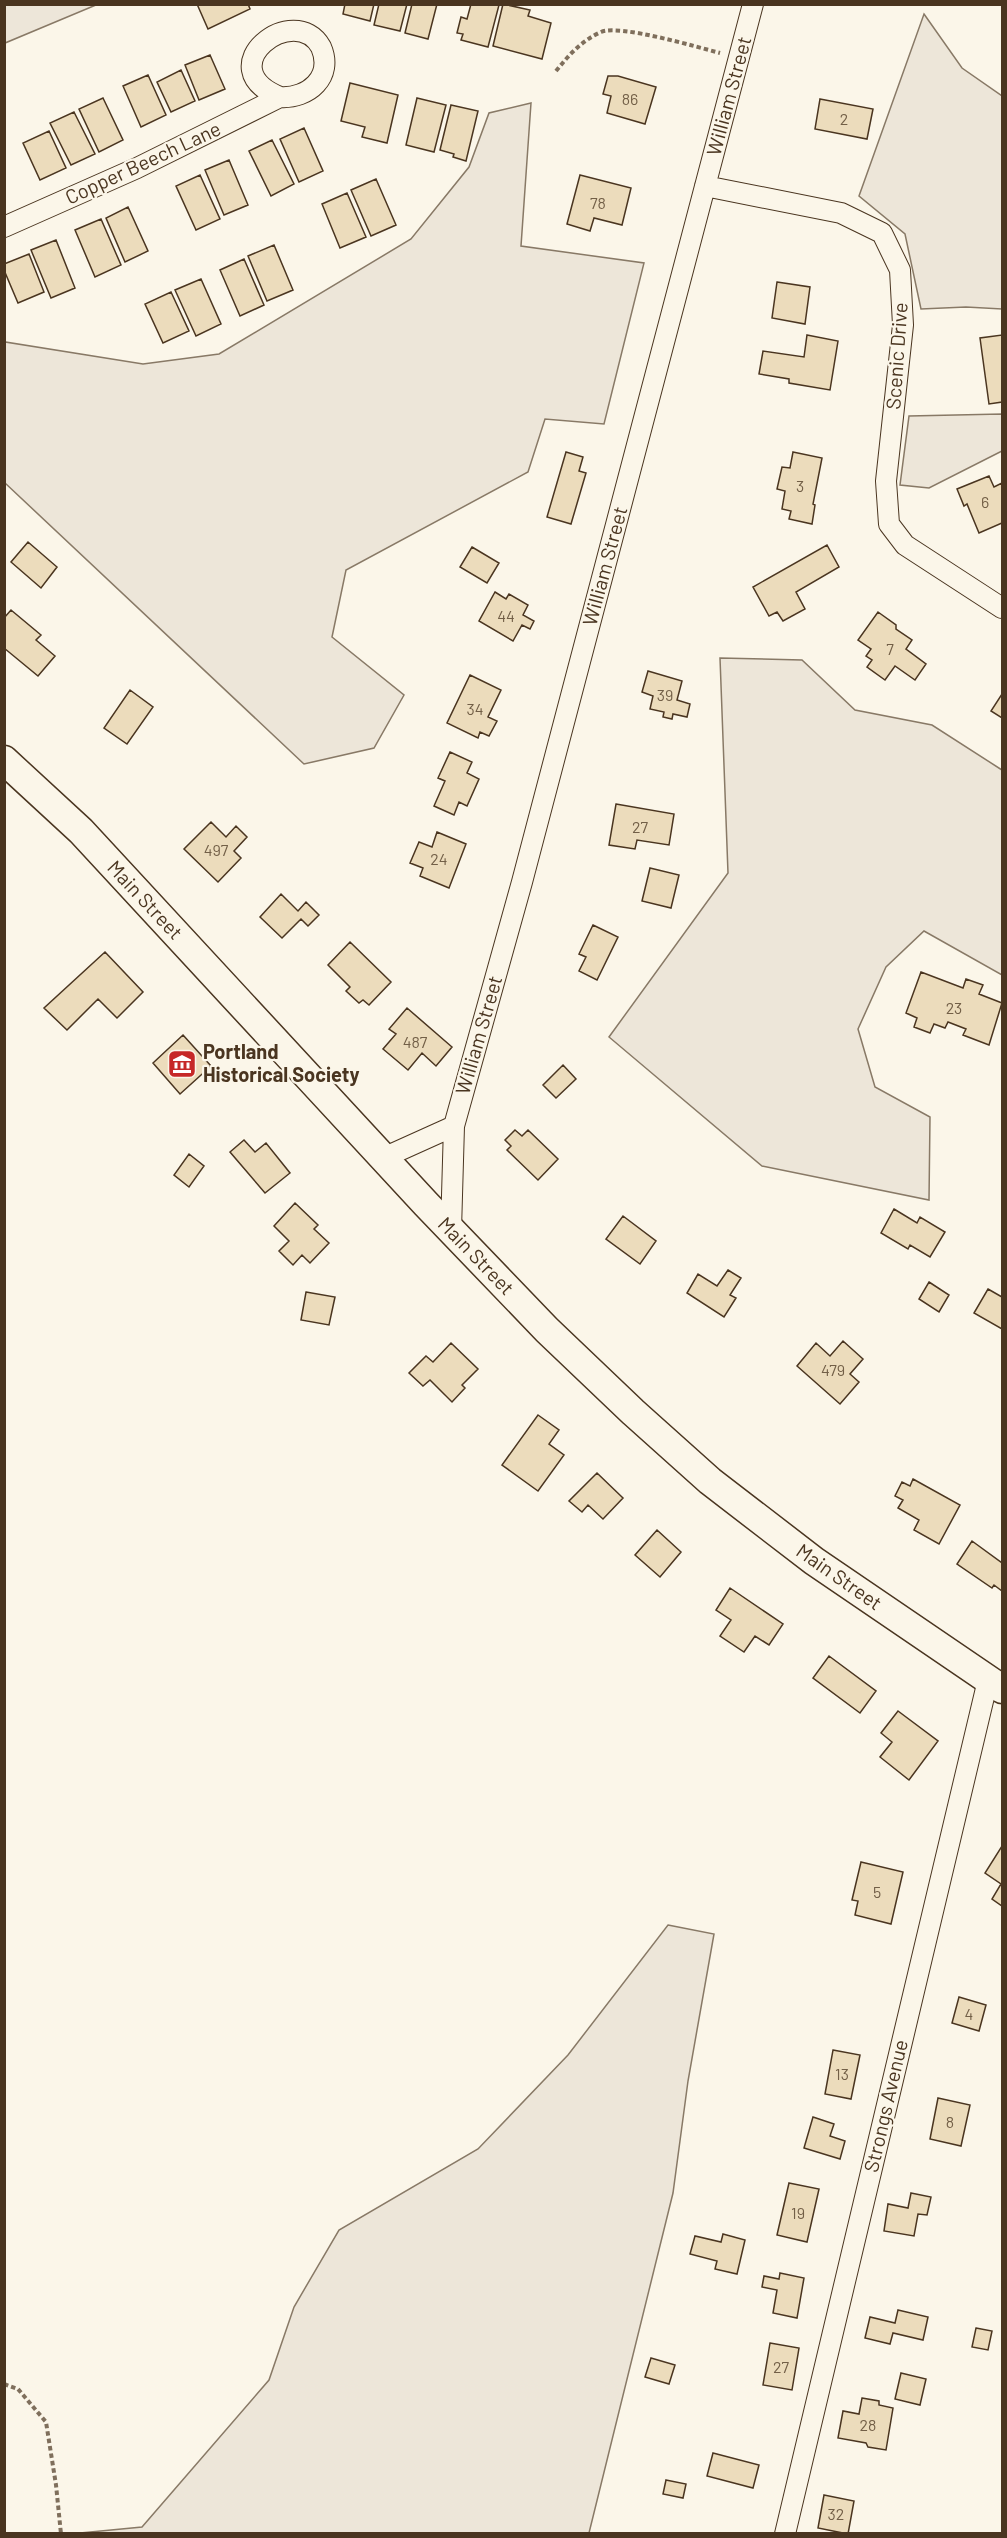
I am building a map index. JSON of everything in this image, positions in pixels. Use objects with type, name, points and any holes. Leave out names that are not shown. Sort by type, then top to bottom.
[{"type":"main road","name":"Main Street","points":[[4,760],[81,831],[451,1230],[547,1330],[633,1412],[710,1481],[814,1561],[995,1684]]},
{"type":"street","name":"William Street","points":[[451,1230],[454,1126],[522,882],[753,4]]},
{"type":"street","name":"Copper Beech Lane","points":[[4,227],[137,168],[280,97]]},
{"type":"street","name":"Scenic Drive","points":[[705,186],[841,213],[882,233],[900,270],[903,325],[886,481],[889,524],[905,545],[1002,608]]},
{"type":"street","points":[[383,1158],[454,1126]]},
{"type":"street","name":"Strongs Avenue","points":[[785,2534],[995,1684]]},
{"type":"path","points":[[556,71],[576,47],[603,30],[639,33],[739,57]]},
{"type":"path","points":[[4,2384],[18,2389],[46,2422],[62,2534]]},
{"type":"shaded area","points":[[5,4],[96,4],[96,5],[5,43]]},
{"type":"shaded area","points":[[924,14],[962,68],[1002,96],[1002,309],[966,307],[921,309],[905,234],[859,196]]},
{"type":"shaded area","points":[[531,103],[521,246],[644,263],[604,424],[545,419],[528,472],[346,570],[332,637],[404,695],[374,748],[304,764],[5,483],[5,342],[143,364],[219,354],[411,239],[469,167],[489,113]]},
{"type":"shaded area","points":[[1002,414],[1002,451],[929,488],[900,485],[909,416]]},
{"type":"shaded area","points":[[720,658],[802,660],[855,710],[932,725],[1002,770],[1002,975],[924,931],[886,967],[858,1029],[875,1087],[930,1117],[929,1200],[762,1166],[609,1037],[728,873]]},
{"type":"shaded area","points":[[668,1925],[714,1934],[688,2081],[673,2193],[589,2533],[80,2533],[142,2527],[269,2380],[294,2307],[339,2230],[478,2149],[568,2055]]},
{"type":"building","points":[[197,4],[248,4],[250,9],[208,29]]},
{"type":"building","points":[[345,4],[374,4],[370,21],[343,14]]},
{"type":"building","points":[[379,4],[407,4],[400,31],[374,25]]},
{"type":"building","points":[[412,4],[437,4],[428,39],[405,33]]},
{"type":"building","points":[[471,4],[499,5],[488,47],[461,40],[463,34],[457,33],[461,17],[467,19]]},
{"type":"building","points":[[503,4],[530,10],[528,16],[551,23],[542,59],[493,46]]},
{"type":"building","points":[[210,55],[225,89],[199,100],[185,65]]},
{"type":"building","points":[[181,70],[195,101],[171,112],[157,82]]},
{"type":"building","points":[[148,75],[166,115],[141,127],[123,86]]},
{"type":"building","points":[[608,76],[618,76],[656,87],[645,124],[607,113],[611,96],[603,94]]},
{"type":"building","points":[[350,83],[398,95],[387,143],[362,137],[365,127],[341,121]]},
{"type":"building","points":[[103,98],[123,140],[99,152],[79,109]]},
{"type":"building","points":[[417,98],[446,105],[434,152],[406,145]]},
{"type":"building","points":[[820,99],[873,109],[867,139],[815,129]]},
{"type":"building","points":[[451,105],[478,111],[466,161],[440,150]]},
{"type":"building","points":[[74,112],[95,154],[71,165],[50,123]]},
{"type":"building","points":[[304,128],[323,171],[299,182],[280,139]]},
{"type":"building","points":[[49,131],[66,168],[40,180],[23,143]]},
{"type":"building","points":[[272,140],[294,184],[271,196],[249,151]]},
{"type":"building","points":[[229,160],[248,205],[224,215],[205,170]]},
{"type":"building","points":[[200,175],[220,219],[196,230],[176,186]]},
{"type":"building","points":[[580,175],[631,188],[622,225],[594,218],[590,231],[567,224]]},
{"type":"building","points":[[376,179],[396,225],[371,236],[351,190]]},
{"type":"building","points":[[347,193],[366,237],[340,248],[322,204]]},
{"type":"building","points":[[128,207],[148,251],[125,262],[106,218]]},
{"type":"building","points":[[101,219],[121,265],[95,277],[75,230]]},
{"type":"building","points":[[56,240],[75,288],[51,298],[31,250]]},
{"type":"building","points":[[274,245],[293,290],[267,301],[248,256]]},
{"type":"building","points":[[29,254],[44,292],[18,303],[4,270],[4,264]]},
{"type":"building","points":[[244,259],[264,305],[240,316],[220,270]]},
{"type":"building","points":[[201,279],[221,324],[196,336],[175,290]]},
{"type":"building","points":[[777,282],[810,287],[805,324],[772,318]]},
{"type":"building","points":[[171,292],[189,331],[163,343],[145,304]]},
{"type":"building","points":[[807,335],[838,341],[830,390],[789,383],[789,379],[759,374],[763,351],[804,357]]},
{"type":"building","points":[[1002,335],[1002,402],[989,404],[980,338]]},
{"type":"building","points":[[566,452],[583,457],[579,471],[586,473],[571,524],[547,517]]},
{"type":"building","points":[[793,452],[822,458],[813,504],[815,505],[812,524],[789,519],[791,511],[782,509],[785,491],[777,489],[782,467],[790,468]]},
{"type":"building","points":[[989,476],[994,487],[1002,483],[1002,523],[979,533],[967,504],[964,506],[957,489]]},
{"type":"building","points":[[28,542],[57,567],[41,588],[11,562]]},
{"type":"building","points":[[827,545],[839,567],[796,592],[805,609],[783,621],[777,612],[769,616],[753,587]]},
{"type":"building","points":[[472,547],[499,563],[487,583],[460,567]]},
{"type":"building","points":[[495,592],[506,599],[509,594],[528,605],[523,615],[534,621],[530,629],[522,625],[513,641],[479,621]]},
{"type":"building","points":[[11,610],[41,635],[36,640],[55,656],[38,676],[4,648],[4,618]]},
{"type":"building","points":[[878,612],[912,640],[906,649],[926,664],[915,680],[895,666],[885,680],[867,667],[872,660],[866,656],[871,649],[858,640]]},
{"type":"building","points":[[648,671],[682,681],[677,700],[690,704],[687,717],[673,714],[672,719],[663,717],[664,712],[650,709],[653,696],[642,692]]},
{"type":"building","points":[[470,675],[501,690],[488,717],[497,721],[489,736],[480,732],[478,738],[447,723]]},
{"type":"building","points":[[130,690],[153,707],[127,744],[104,728]]},
{"type":"building","points":[[1002,694],[1002,718],[991,711]]},
{"type":"building","points":[[450,752],[472,762],[467,773],[479,779],[467,806],[459,802],[454,815],[434,806],[445,781],[438,778]]},
{"type":"building","points":[[616,804],[674,814],[669,845],[637,840],[635,849],[609,845]]},
{"type":"building","points":[[211,822],[226,837],[236,826],[247,837],[234,851],[241,858],[218,882],[184,849]]},
{"type":"building","points":[[437,832],[466,844],[449,888],[420,876],[423,868],[410,863],[419,842],[432,847]]},
{"type":"building","points":[[650,868],[679,875],[671,908],[642,901]]},
{"type":"building","points":[[281,894],[298,911],[306,902],[319,915],[308,926],[301,919],[282,938],[260,917]]},
{"type":"building","points":[[593,925],[618,937],[597,980],[579,971],[586,957],[579,954]]},
{"type":"building","points":[[350,942],[391,982],[369,1005],[363,1000],[359,1003],[346,991],[350,987],[328,965]]},
{"type":"building","points":[[105,952],[143,992],[117,1018],[98,999],[67,1030],[44,1008]]},
{"type":"building","points":[[921,972],[963,988],[966,979],[983,985],[979,994],[1002,1003],[989,1045],[963,1035],[966,1029],[948,1022],[945,1028],[934,1024],[930,1033],[914,1027],[917,1018],[906,1013]]},
{"type":"building","points":[[407,1008],[452,1047],[436,1066],[422,1053],[408,1070],[383,1049],[396,1034],[389,1029]]},
{"type":"building","name":"Portland Historical Society","points":[[183,1035],[211,1066],[180,1094],[153,1063]]},
{"type":"building","points":[[563,1065],[576,1079],[556,1098],[543,1085]]},
{"type":"building","points":[[515,1130],[522,1136],[528,1130],[558,1159],[538,1180],[507,1150],[511,1146],[505,1140]]},
{"type":"building","points":[[244,1140],[255,1152],[266,1143],[290,1173],[265,1193],[230,1152]]},
{"type":"building","points":[[189,1154],[204,1166],[189,1187],[174,1175]]},
{"type":"building","points":[[295,1203],[318,1225],[314,1229],[329,1243],[310,1263],[302,1255],[293,1265],[279,1251],[289,1241],[274,1226]]},
{"type":"building","points":[[894,1209],[917,1223],[920,1217],[945,1232],[930,1257],[910,1245],[908,1249],[881,1233]]},
{"type":"building","points":[[623,1216],[656,1241],[640,1264],[606,1239]]},
{"type":"building","points":[[728,1270],[741,1278],[730,1295],[736,1298],[724,1317],[687,1293],[698,1274],[717,1286]]},
{"type":"building","points":[[929,1282],[949,1295],[939,1312],[919,1299]]},
{"type":"building","points":[[988,1289],[1002,1297],[1002,1329],[974,1313]]},
{"type":"building","points":[[306,1292],[335,1297],[329,1325],[301,1320]]},
{"type":"building","points":[[843,1341],[863,1359],[850,1374],[859,1382],[840,1404],[797,1366],[816,1343],[830,1356]]},
{"type":"building","points":[[451,1343],[478,1369],[462,1385],[465,1388],[452,1402],[430,1380],[423,1386],[409,1373],[426,1356],[433,1362]]},
{"type":"building","points":[[538,1415],[559,1430],[549,1444],[564,1455],[538,1491],[502,1465]]},
{"type":"building","points":[[597,1473],[623,1498],[603,1519],[588,1505],[582,1512],[569,1501]]},
{"type":"building","points":[[913,1479],[960,1505],[939,1544],[914,1530],[919,1520],[898,1508],[903,1500],[895,1496],[902,1482],[910,1486]]},
{"type":"building","points":[[657,1530],[681,1552],[660,1577],[635,1555]]},
{"type":"building","points":[[972,1541],[1002,1563],[1002,1591],[994,1585],[992,1588],[957,1564]]},
{"type":"building","points":[[730,1588],[783,1624],[769,1645],[755,1636],[744,1652],[720,1636],[731,1620],[716,1610]]},
{"type":"building","points":[[829,1656],[876,1691],[860,1713],[813,1678]]},
{"type":"building","points":[[898,1711],[938,1741],[909,1780],[880,1757],[892,1742],[881,1733]]},
{"type":"building","points":[[1002,1846],[1002,1906],[992,1899],[1001,1884],[985,1873]]},
{"type":"building","points":[[861,1862],[903,1872],[891,1924],[855,1915],[858,1901],[852,1900]]},
{"type":"building","points":[[959,1997],[986,2005],[979,2031],[952,2023]]},
{"type":"building","points":[[833,2050],[860,2055],[851,2099],[825,2094]]},
{"type":"building","points":[[938,2098],[970,2105],[961,2146],[930,2139]]},
{"type":"building","points":[[813,2117],[834,2124],[830,2136],[845,2141],[840,2159],[804,2148]]},
{"type":"building","points":[[789,2183],[819,2189],[807,2242],[777,2235]]},
{"type":"building","points":[[911,2193],[931,2197],[927,2215],[918,2214],[914,2236],[884,2231],[888,2204],[908,2208]]},
{"type":"building","points":[[723,2234],[745,2240],[737,2274],[715,2269],[717,2261],[690,2254],[695,2236],[721,2242]]},
{"type":"building","points":[[780,2273],[804,2278],[797,2318],[773,2313],[777,2290],[762,2287],[764,2276],[779,2279]]},
{"type":"building","points":[[898,2310],[928,2317],[923,2340],[893,2333],[890,2344],[865,2338],[870,2317],[895,2323]]},
{"type":"building","points":[[976,2328],[992,2331],[988,2350],[972,2347]]},
{"type":"building","points":[[770,2343],[799,2348],[792,2390],[763,2385]]},
{"type":"building","points":[[651,2358],[675,2365],[669,2384],[645,2377]]},
{"type":"building","points":[[901,2373],[926,2379],[920,2405],[895,2399]]},
{"type":"building","points":[[862,2398],[879,2401],[879,2405],[893,2408],[886,2450],[868,2447],[866,2443],[838,2438],[843,2411],[859,2414]]},
{"type":"building","points":[[713,2453],[759,2465],[753,2488],[707,2476]]},
{"type":"building","points":[[666,2480],[686,2484],[683,2498],[663,2494]]},
{"type":"building","points":[[824,2495],[854,2501],[848,2534],[818,2528]]},
{"type":"place","name":"Portland Historical Society","points":[[182,1064]]}]
